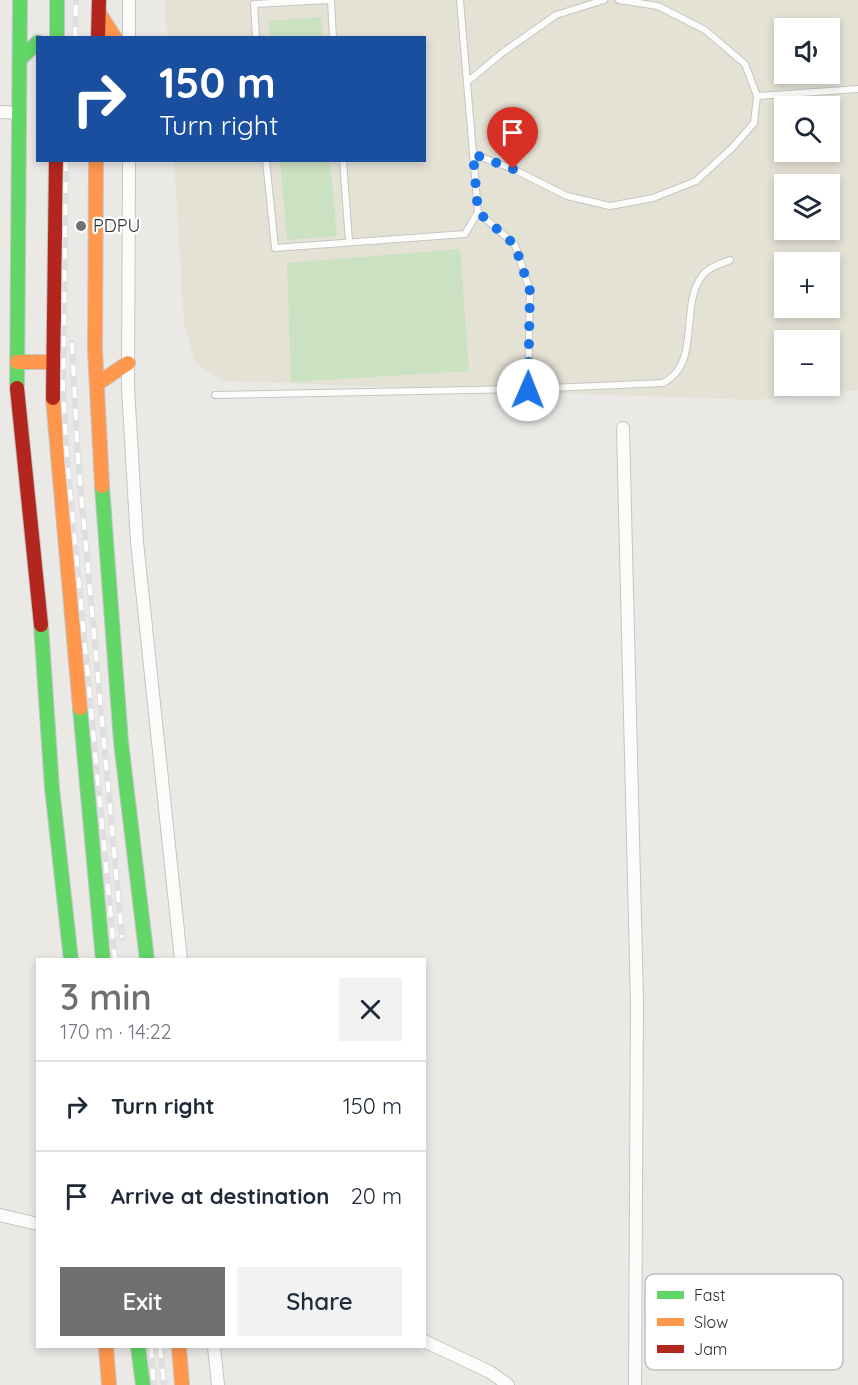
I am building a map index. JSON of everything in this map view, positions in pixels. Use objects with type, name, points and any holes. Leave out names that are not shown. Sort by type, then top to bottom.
[{"type":"street","points":[[20,0],[17,390],[41,626],[52,788],[71,958]]},
{"type":"street","points":[[57,0],[57,31]]},
{"type":"street","points":[[129,0],[129,36]]},
{"type":"street","points":[[98,36],[99,6]]},
{"type":"street","points":[[99,6],[114,36]]},
{"type":"street","points":[[20,59],[36,44]]},
{"type":"street","points":[[0,112],[20,113]]},
{"type":"street","points":[[56,162],[53,418],[103,958]]},
{"type":"street","points":[[96,162],[97,384],[121,742],[147,958]]},
{"type":"street","points":[[129,162],[128,363],[137,542],[181,958]]},
{"type":"street","points":[[17,362],[53,362]]},
{"type":"street","points":[[97,384],[128,363]]},
{"type":"street","points":[[622,428],[637,1002],[635,1385]]},
{"type":"street","points":[[0,1215],[36,1224]]},
{"type":"street","points":[[426,1342],[490,1372],[508,1385]]},
{"type":"street","points":[[106,1348],[110,1385]]},
{"type":"street","points":[[138,1348],[143,1385]]},
{"type":"street","points":[[179,1348],[183,1385]]},
{"type":"street","points":[[214,1348],[218,1385]]},
{"type":"lane","points":[[256,36],[254,4],[330,0],[333,36]]},
{"type":"lane","points":[[266,162],[275,248],[465,234],[478,212],[459,0]]},
{"type":"lane","points":[[467,82],[502,53],[556,15],[604,0]]},
{"type":"lane","points":[[473,154],[513,169],[567,196],[610,206],[653,198],[696,181],[732,148],[754,123],[757,96],[745,64],[705,30],[658,6],[619,0]]},
{"type":"lane","points":[[757,96],[858,88]]},
{"type":"lane","points":[[343,162],[349,242]]},
{"type":"lane","points":[[478,212],[515,245],[530,291],[528,390]]},
{"type":"lane","points":[[215,395],[528,390],[663,383],[673,378],[685,356],[694,291],[702,275],[730,260]]},
{"type":"shaded area","points":[[165,0],[858,0],[858,390],[840,392],[840,330],[774,330],[774,396],[797,396],[757,400],[223,381],[195,362],[184,323],[174,162],[426,162],[426,36],[167,36]]},
{"type":"green space","points":[[321,17],[323,36],[270,36],[269,21]]},
{"type":"green space","points":[[280,162],[330,162],[337,236],[287,240]]},
{"type":"green space","points":[[460,249],[469,371],[291,382],[287,263]]},
{"type":"railway","points":[[75,36],[76,0]]},
{"type":"railway","points":[[66,162],[63,390],[67,459],[115,958]]},
{"type":"railway","points":[[72,343],[78,460],[122,938]]},
{"type":"railway","points":[[151,1348],[154,1385]]},
{"type":"railway","points":[[160,1348],[164,1385]]},
{"type":"traffic: fast","points":[[17,388],[20,0]]},
{"type":"traffic: fast","points":[[57,0],[57,36]]},
{"type":"traffic: fast","points":[[20,59],[36,44]]},
{"type":"traffic: fast","points":[[102,486],[121,742],[147,958]]},
{"type":"traffic: fast","points":[[41,625],[52,788],[71,958]]},
{"type":"traffic: fast","points":[[80,708],[103,958]]},
{"type":"traffic: fast","points":[[138,1348],[143,1385]]},
{"type":"traffic: slow","points":[[99,13],[114,36]]},
{"type":"traffic: slow","points":[[96,162],[95,350],[102,486]]},
{"type":"traffic: slow","points":[[17,362],[53,362]]},
{"type":"traffic: slow","points":[[97,384],[128,363]]},
{"type":"traffic: slow","points":[[53,398],[80,708]]},
{"type":"traffic: slow","points":[[106,1348],[109,1385]]},
{"type":"traffic: slow","points":[[179,1348],[182,1385]]},
{"type":"traffic: jam","points":[[98,36],[99,0]]},
{"type":"traffic: jam","points":[[53,398],[56,162]]},
{"type":"traffic: jam","points":[[17,388],[41,625]]},
{"type":"place","name":"PDPU","points":[[81,226]]},
{"type":"route","points":[[513,169],[473,154],[478,212],[515,245],[530,291],[528,390]]}]
